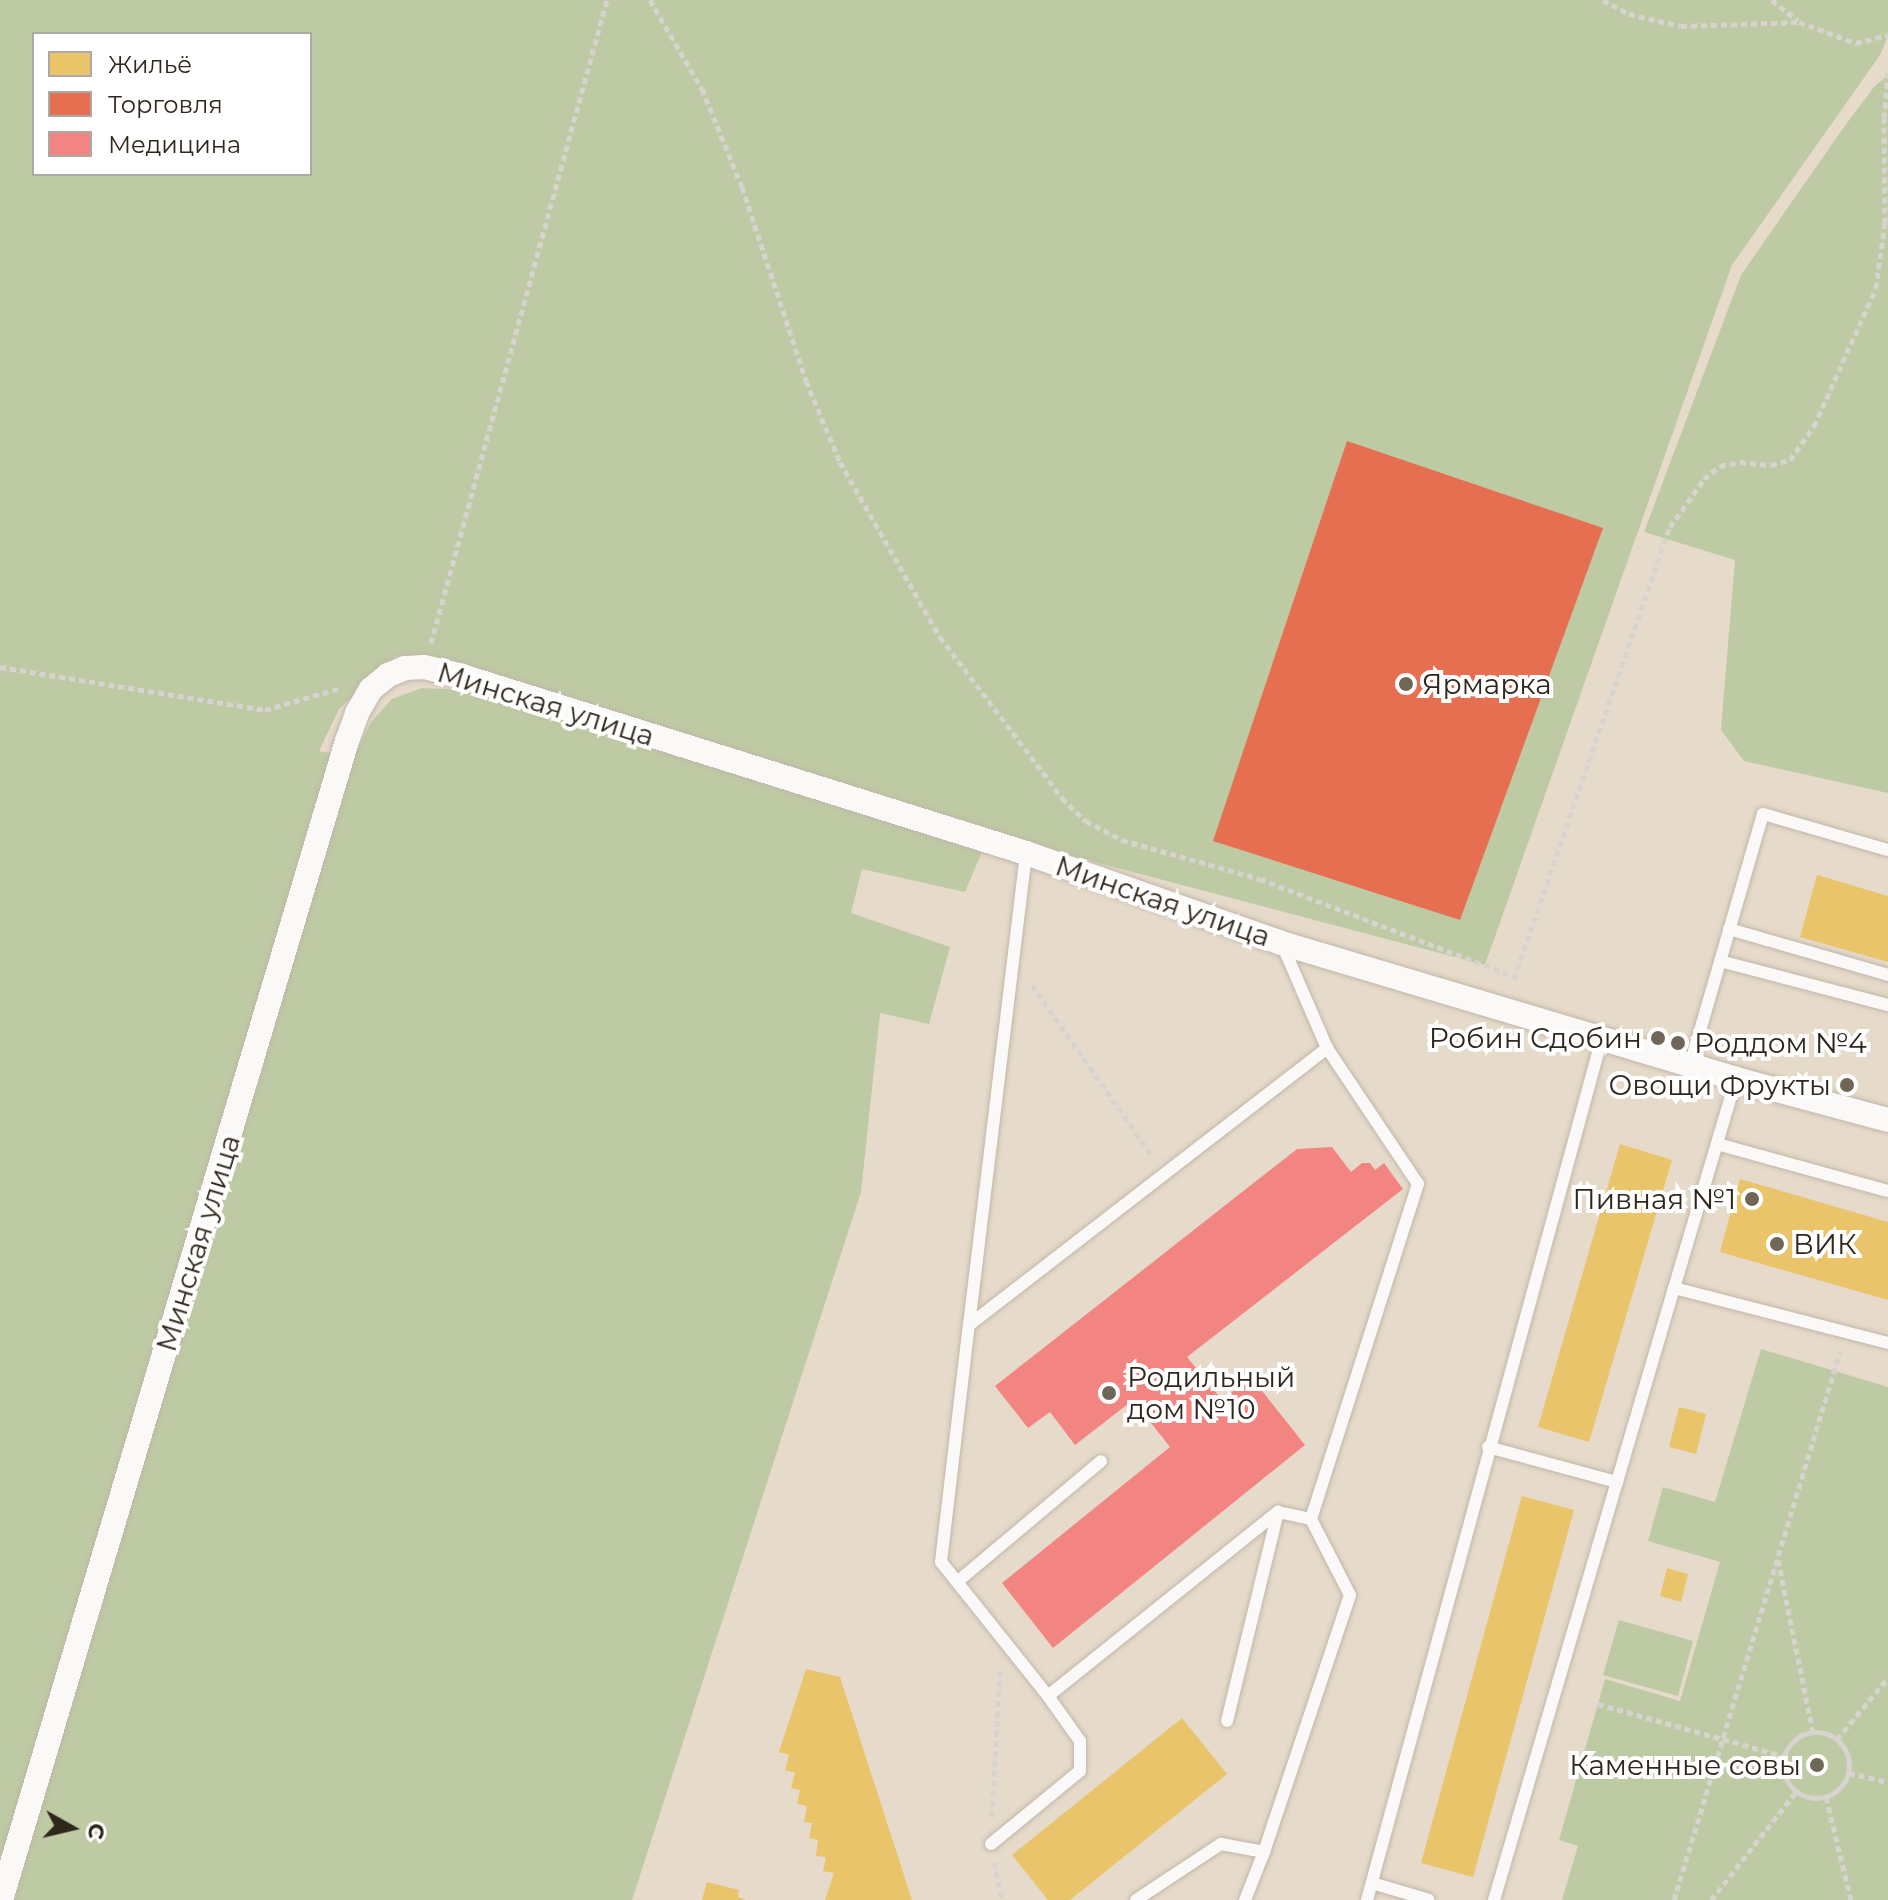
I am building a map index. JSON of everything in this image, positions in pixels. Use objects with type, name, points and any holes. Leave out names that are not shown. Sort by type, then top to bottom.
[{"type":"street","name":"Минская улица","points":[[1,1900],[357,713],[371,689],[388,675],[405,668],[424,667],[493,685],[1026,853],[1281,943],[1736,1079],[1888,1120]]},
{"type":"lane","points":[[1690,1065],[1763,814],[1888,850]]},
{"type":"lane","points":[[991,1844],[1080,1771],[1080,1741],[941,1562],[1026,853]]},
{"type":"lane","points":[[1729,929],[1888,975]]},
{"type":"lane","points":[[1245,1900],[1350,1595],[1311,1519],[1418,1184],[1327,1048],[1281,943]]},
{"type":"lane","points":[[1720,961],[1888,1005]]},
{"type":"lane","points":[[1367,1900],[1488,1447],[1602,1038]]},
{"type":"lane","points":[[969,1325],[1327,1048]]},
{"type":"lane","points":[[1494,1900],[1736,1079]]},
{"type":"lane","points":[[1717,1144],[1888,1191]]},
{"type":"lane","points":[[1674,1288],[1888,1343]]},
{"type":"lane","points":[[1488,1447],[1617,1482]]},
{"type":"lane","points":[[957,1582],[1101,1461]]},
{"type":"lane","points":[[1278,1512],[1311,1519]]},
{"type":"lane","points":[[1048,1696],[1278,1512]]},
{"type":"lane","points":[[1227,1721],[1278,1512]]},
{"type":"lane","points":[[1136,1900],[1221,1844],[1264,1852]]},
{"type":"lane","points":[[1372,1883],[1429,1900]]},
{"type":"path","points":[[424,667],[607,0]]},
{"type":"path","points":[[650,0],[702,89],[742,187],[806,381],[840,462],[940,637],[1062,798],[1086,821],[1122,840],[1260,879],[1515,977]]},
{"type":"path","points":[[1603,0],[1629,14],[1681,26],[1799,22]]},
{"type":"path","points":[[1772,0],[1799,22],[1856,43],[1888,35]]},
{"type":"path","points":[[1504,1010],[1670,527],[1704,479],[1720,466],[1740,462],[1771,465],[1790,460],[1814,426],[1876,288],[1885,223],[1884,118],[1888,71]]},
{"type":"path","points":[[1885,223],[1888,232]]},
{"type":"path","points":[[0,667],[265,710],[342,688]]},
{"type":"path","points":[[1013,959],[1165,1174]]},
{"type":"path","points":[[1674,1900],[1847,1332]]},
{"type":"path","points":[[1778,1558],[1813,1732]]},
{"type":"path","points":[[1002,1638],[991,1844],[1002,1900]]},
{"type":"path","points":[[1837,1739],[1888,1678]]},
{"type":"path","points":[[1598,1704],[1783,1756]]},
{"type":"path","points":[[1825,1732],[1837,1739],[1848,1755],[1849,1773],[1843,1785],[1826,1797],[1807,1797],[1796,1792],[1784,1775],[1783,1756],[1797,1737],[1825,1732]]},
{"type":"path","points":[[1849,1773],[1888,1782]]},
{"type":"path","points":[[1711,1900],[1796,1792]]},
{"type":"path","points":[[1826,1797],[1851,1900]]},
{"type":"green space","points":[[0,0],[1888,0],[1888,36],[1880,55],[1732,265],[1485,965],[989,834],[456,665],[396,656],[339,709],[319,751],[353,757],[371,722],[392,699],[422,688],[469,690],[984,847],[965,892],[862,869],[851,913],[950,947],[929,1024],[880,1013],[861,1192],[632,1900],[9,1900],[0,1896]]},
{"type":"green space","points":[[1888,75],[1888,793],[1744,761],[1721,730],[1735,560],[1644,532],[1741,275],[1844,127],[1874,87]]},
{"type":"green space","points":[[1761,1349],[1888,1387],[1888,1900],[1562,1900],[1578,1846],[1559,1840],[1605,1679],[1680,1701],[1720,1562],[1648,1541],[1663,1487],[1715,1502]]},
{"type":"green space","points":[[1619,1620],[1693,1641],[1678,1696],[1603,1675]]},
{"type":"building: Жильё","points":[[1817,875],[1888,896],[1888,962],[1800,937]]},
{"type":"building: Жильё","points":[[1620,1144],[1672,1160],[1589,1442],[1538,1427]]},
{"type":"building: Жильё","points":[[1740,1179],[1888,1222],[1888,1300],[1720,1252]]},
{"type":"building: Жильё","points":[[1679,1407],[1706,1414],[1696,1454],[1669,1447]]},
{"type":"building: Жильё","points":[[1522,1496],[1574,1510],[1473,1877],[1421,1863]]},
{"type":"building: Жильё","points":[[1667,1568],[1688,1574],[1681,1602],[1660,1596]]},
{"type":"building: Жильё","points":[[806,1669],[840,1677],[912,1900],[825,1900],[834,1873],[823,1871],[826,1857],[816,1856],[818,1840],[809,1838],[812,1823],[804,1822],[807,1806],[797,1804],[800,1790],[791,1788],[795,1773],[785,1770],[789,1755],[779,1752]]},
{"type":"building: Жильё","points":[[1182,1718],[1227,1774],[1070,1900],[1048,1900],[1012,1855]]},
{"type":"building: Жильё","points":[[707,1882],[739,1890],[738,1897],[746,1900],[702,1900]]},
{"type":"building: Торговля","name":"Ярмарка","points":[[1347,441],[1603,528],[1460,920],[1213,841]]},
{"type":"building: Медицина","name":"Родильный дом №10","points":[[1332,1147],[1351,1172],[1362,1163],[1370,1163],[1375,1170],[1384,1163],[1403,1189],[1187,1357],[1222,1400],[1251,1377],[1305,1445],[1053,1648],[1002,1583],[1170,1447],[1133,1400],[1075,1445],[1050,1412],[1028,1428],[995,1386],[1297,1149]]},
{"type":"place","name":"Ярмарка","points":[[1406,684]]},
{"type":"place","name":"Робин Сдобин","points":[[1658,1038]]},
{"type":"place","name":"Роддом №4","points":[[1678,1043]]},
{"type":"place","name":"Овощи Фрукты","points":[[1847,1085]]},
{"type":"place","name":"Пивная №1","points":[[1752,1199]]},
{"type":"place","name":"ВИК","points":[[1777,1244]]},
{"type":"place","name":"Родильный дом №10","points":[[1109,1393]]},
{"type":"place","name":"Каменные совы","points":[[1817,1765]]}]
